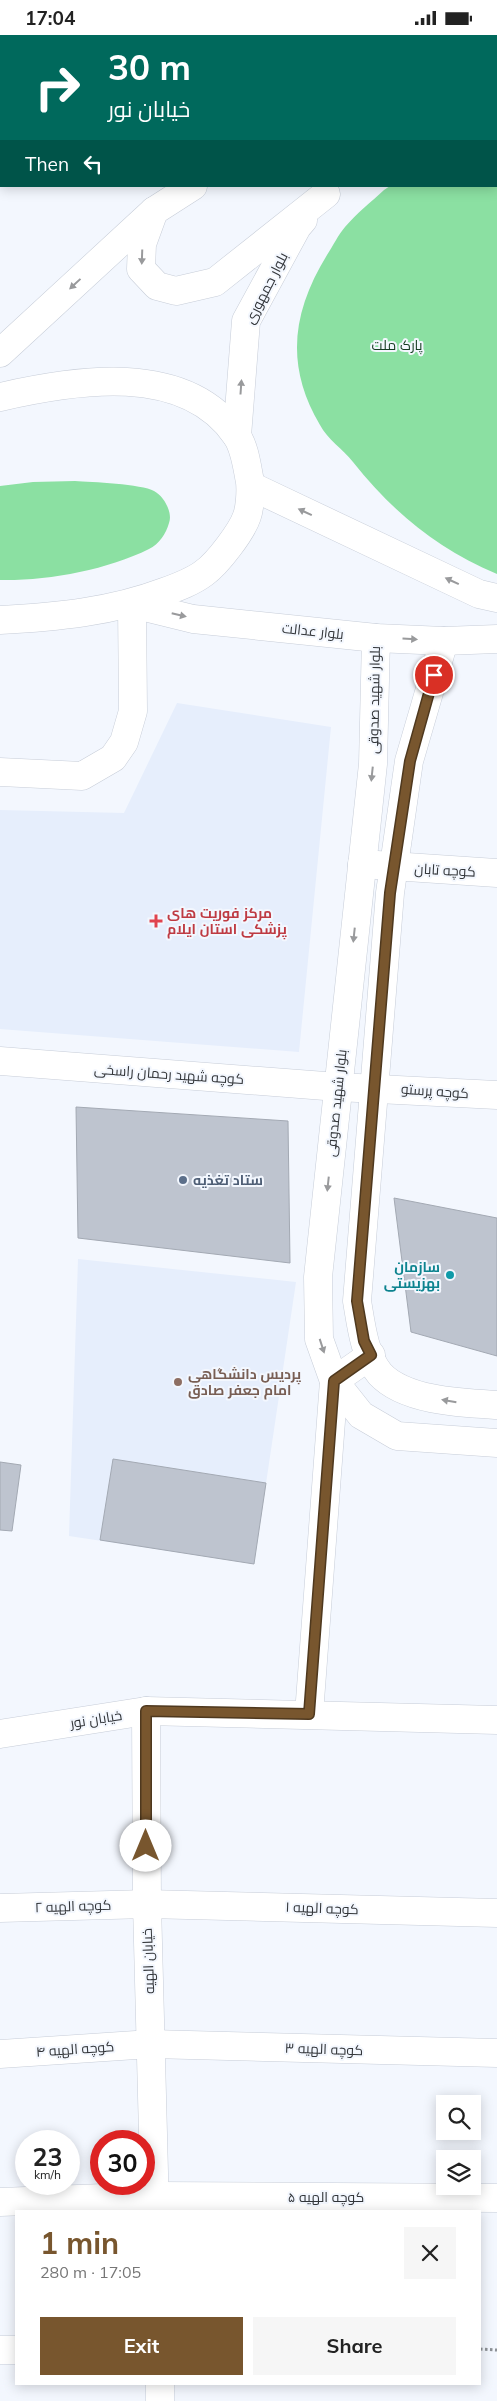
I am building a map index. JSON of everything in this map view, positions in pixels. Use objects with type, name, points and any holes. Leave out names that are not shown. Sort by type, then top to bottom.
[{"type":"street","points":[[0,353],[154,211],[191,187]]},
{"type":"street","points":[[154,211],[142,244],[141,269],[157,286],[176,291],[215,282],[330,190]]},
{"type":"street","name":"بلوار جمهوری","points":[[237,435],[246,321],[297,227],[330,190]]},
{"type":"street","points":[[0,397],[53,385],[118,381],[153,385],[187,395],[216,413],[237,435],[246,460],[250,486],[247,516],[232,542],[206,572],[185,584],[132,604],[57,617],[0,620]]},
{"type":"street","points":[[250,486],[479,594],[497,598]]},
{"type":"street","points":[[0,772],[82,776],[113,758],[124,742],[133,711],[132,604]]},
{"type":"street","name":"بلوار عدالت","points":[[132,604],[193,619],[376,638],[444,641],[497,639]]},
{"type":"street","name":"بلوار شهید صدوقی","points":[[376,638],[373,764],[318,1277],[319,1339],[334,1381],[361,1415],[397,1437],[497,1443]]},
{"type":"street","points":[[444,641],[410,761],[394,867],[357,1301],[364,1341],[380,1373],[396,1385],[424,1396],[462,1403],[497,1405]]},
{"type":"street","name":"کوچه تابان","points":[[362,864],[497,873]]},
{"type":"street","name":"کوچه شهید رحمان راسخی","points":[[0,1061],[338,1087],[374,1087]]},
{"type":"street","name":"کوچه پرستو","points":[[374,1087],[497,1095]]},
{"type":"street","points":[[309,1714],[334,1381],[371,1355]]},
{"type":"street","name":"خیابان نور","points":[[0,1734],[146,1711],[497,1720]]},
{"type":"street","name":"خیابان الهیه","points":[[146,1711],[147,1903],[155,2204]]},
{"type":"street","name":"کوچه الهیه ۲","points":[[0,1908],[147,1903]]},
{"type":"street","name":"کوچه الهیه ۱","points":[[147,1903],[497,1913]]},
{"type":"street","name":"کوچه الهیه ۳","points":[[151,2044],[497,2053]]},
{"type":"street","name":"کوچه الهیه ۴","points":[[0,2054],[151,2044]]},
{"type":"street","name":"کوچه الهیه ۵","points":[[0,2202],[367,2204],[497,2198]]},
{"type":"street","points":[[0,2350],[15,2350]]},
{"type":"street","points":[[160,2385],[160,2401]]},
{"type":"path","points":[[481,2349],[497,2350]]},
{"type":"shaded area","name":"مرکز فوریت های پزشکی استان ایلام","points":[[177,703],[331,727],[299,1052],[0,1029],[0,810],[124,813]]},
{"type":"shaded area","name":"پردیس دانشگاهی امام جعفر صادق","points":[[78,1259],[296,1282],[254,1564],[69,1536]]},
{"type":"green space","name":"پارک ملت","points":[[388,187],[497,187],[497,574],[455,553],[400,513],[327,435],[309,403],[301,382],[297,339],[306,297],[315,276],[345,227]]},
{"type":"green space","points":[[75,481],[128,485],[158,493],[170,514],[169,523],[164,535],[149,549],[115,563],[76,573],[37,579],[0,580],[0,486],[33,482]]},
{"type":"building","name":"ستاد تغذیه","points":[[76,1107],[288,1121],[290,1263],[78,1238]]},
{"type":"building","name":"سازمان بهزیستی","points":[[394,1198],[497,1218],[497,1356],[411,1332]]},
{"type":"building","points":[[113,1459],[266,1483],[254,1564],[100,1540]]},
{"type":"building","points":[[0,1462],[21,1465],[12,1531],[0,1530]]},
{"type":"place","name":"مرکز فوریت های پزشکی استان ایلام","points":[[156,921]]},
{"type":"place","name":"ستاد تغذیه","points":[[183,1180]]},
{"type":"place","name":"سازمان بهزیستی","points":[[450,1275]]},
{"type":"place","name":"پردیس دانشگاهی امام جعفر صادق","points":[[178,1382]]},
{"type":"route","points":[[146,1846],[146,1711],[309,1714],[334,1381],[371,1355],[364,1341],[357,1301],[390,893],[410,761],[434,675]]}]
